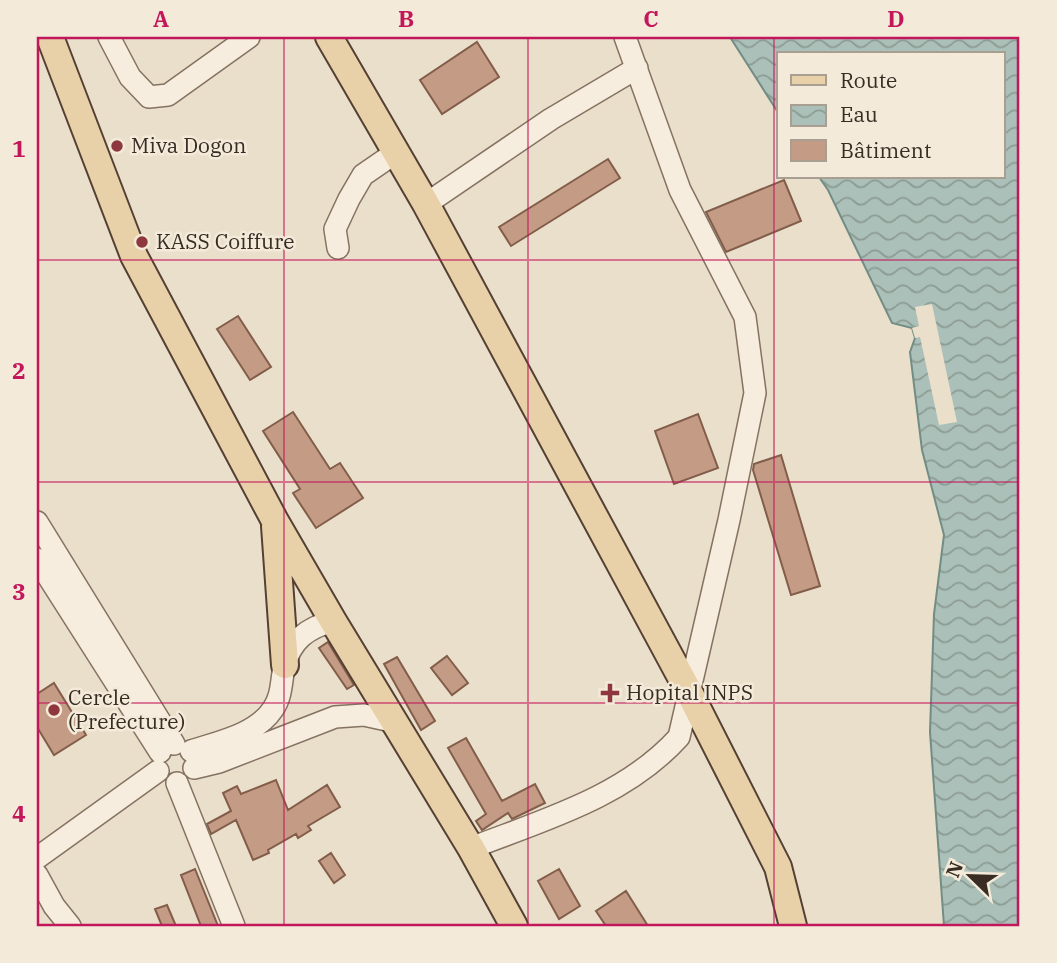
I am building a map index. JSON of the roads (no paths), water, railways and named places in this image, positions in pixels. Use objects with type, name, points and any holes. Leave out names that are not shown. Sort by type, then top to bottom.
[{"type":"main road","points":[[50,37],[134,256],[275,521],[471,848],[514,926]]},
{"type":"main road","points":[[328,37],[426,205],[689,692],[778,867],[793,926]]},
{"type":"main road","points":[[275,521],[285,665]]},
{"type":"street","points":[[109,37],[130,77],[149,97],[168,95],[249,37]]},
{"type":"street","points":[[471,848],[589,802],[628,779],[667,750],[679,737],[755,393],[745,317],[680,190],[625,37]]},
{"type":"street","points":[[426,205],[551,119],[637,68]]},
{"type":"street","points":[[338,248],[335,229],[349,199],[363,176],[395,153]]},
{"type":"street","points":[[37,522],[98,637],[175,757]]},
{"type":"street","points":[[37,559],[98,637]]},
{"type":"street","points":[[37,858],[175,757],[232,738],[258,724],[272,710],[280,695],[285,665],[297,640],[305,631],[333,621]]},
{"type":"street","points":[[175,757],[219,762],[335,717],[364,715],[396,722]]},
{"type":"street","points":[[175,757],[163,778],[177,783],[234,926]]},
{"type":"street","points":[[37,875],[54,906],[70,926]]},
{"type":"water","points":[[730,37],[1020,37],[1020,926],[944,926],[930,732],[934,614],[944,535],[922,450],[910,352],[915,338],[912,328],[892,323],[820,178],[1004,178],[1004,52],[777,52],[777,111]]},
{"type":"place","name":"Miva Dogon","points":[[117,146]]},
{"type":"place","name":"KASS Coiffure","points":[[142,242]]},
{"type":"place","name":"Hopital INPS","points":[[610,693]]},
{"type":"place","name":"Cercle (Prefecture)","points":[[54,710]]}]
